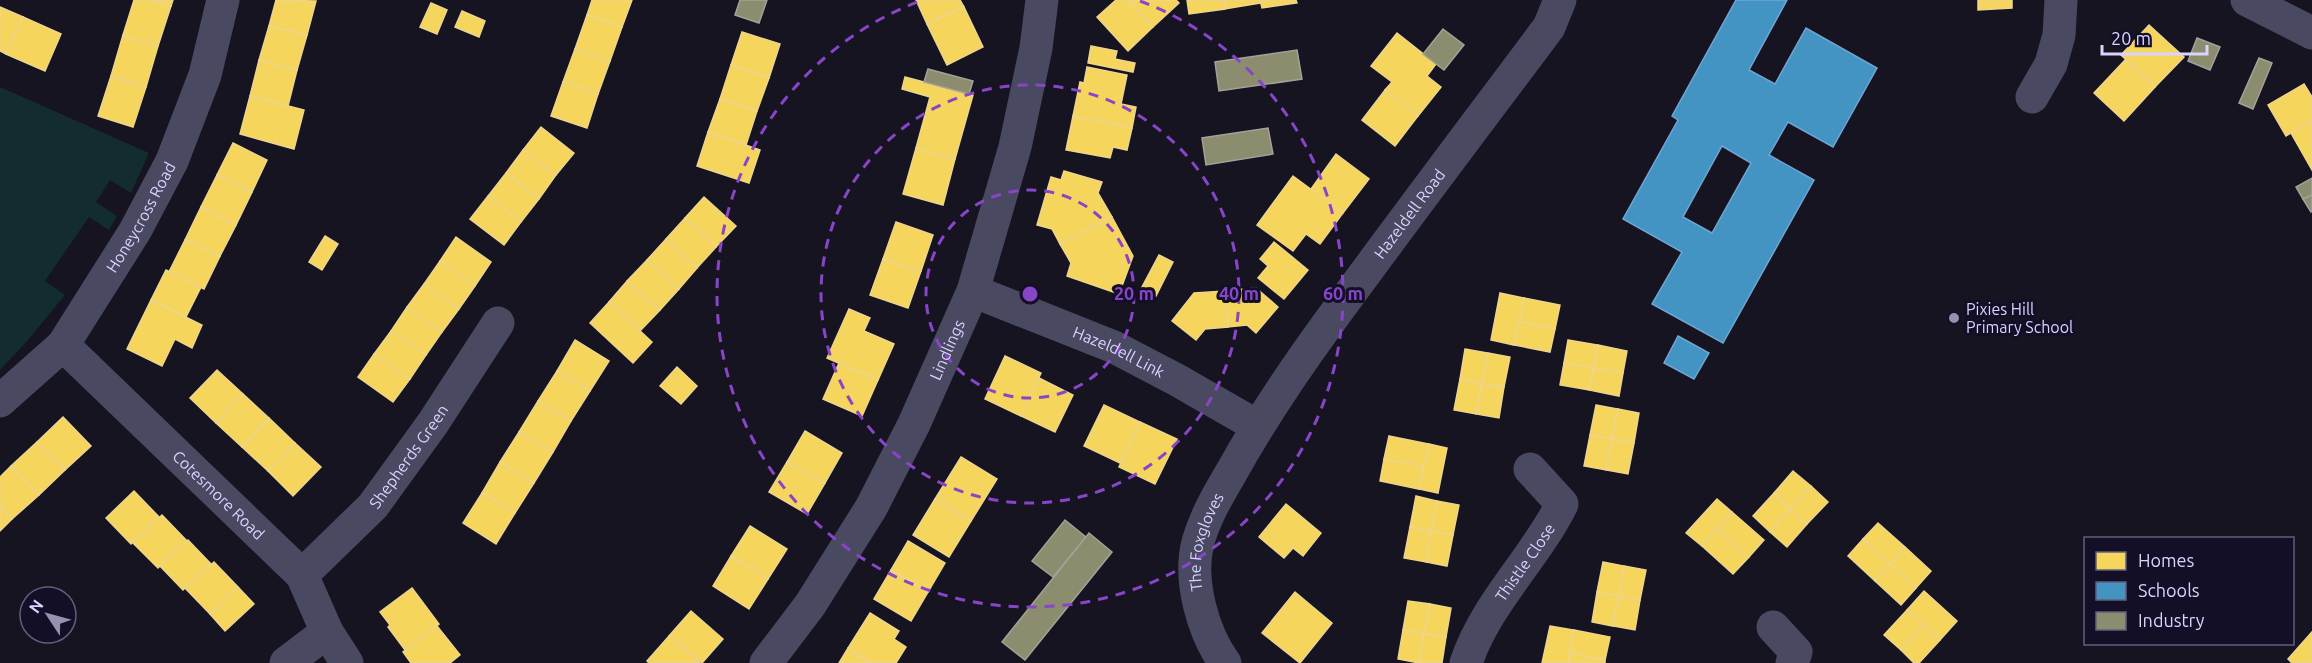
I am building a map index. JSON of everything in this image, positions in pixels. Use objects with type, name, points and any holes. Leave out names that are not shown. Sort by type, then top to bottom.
[{"type":"street","name":"Honeycross Road","points":[[0,401],[63,345],[135,231],[172,161],[205,75],[223,0]]},
{"type":"street","name":"Lindlings","points":[[766,663],[810,604],[871,508],[914,424],[973,291],[1015,147],[1036,48],[1042,0]]},
{"type":"street","name":"Hazeldell Road","points":[[1257,426],[1424,192],[1549,27],[1560,0]]},
{"type":"street","points":[[2032,97],[2051,64],[2059,35],[2061,0]]},
{"type":"street","points":[[2247,0],[2312,33]]},
{"type":"street","name":"Hazeldell Link","points":[[973,291],[1114,347],[1257,426]]},
{"type":"street","name":"Shepherds Green","points":[[302,575],[373,506],[433,423],[498,323]]},
{"type":"street","name":"Cotesmore Road","points":[[63,345],[302,575],[327,632],[347,663]]},
{"type":"street","name":"The Foxgloves","points":[[1225,663],[1214,648],[1205,626],[1196,578],[1197,544],[1209,513],[1257,426]]},
{"type":"street","name":"Thistle Close","points":[[1466,663],[1473,640],[1490,611],[1549,530],[1562,504],[1530,469]]},
{"type":"street","points":[[1773,627],[1796,652],[1792,663]]},
{"type":"street","points":[[286,663],[327,632]]},
{"type":"green space","points":[[0,87],[149,153],[131,193],[110,180],[96,202],[117,216],[109,230],[89,217],[45,281],[65,295],[0,370]]},
{"type":"building: Homes","points":[[134,0],[152,0],[171,6],[158,46],[123,35]]},
{"type":"building: Homes","points":[[152,0],[173,0],[171,6]]},
{"type":"building: Homes","points":[[276,0],[316,1],[307,35],[269,26]]},
{"type":"building: Homes","points":[[592,0],[632,0],[622,27],[587,15]]},
{"type":"building: Homes","points":[[916,0],[960,0],[964,7],[927,24]]},
{"type":"building: Homes","points":[[1116,0],[1128,0],[1153,27],[1128,51],[1097,17]]},
{"type":"building: Homes","points":[[1128,0],[1176,0],[1179,3],[1153,27]]},
{"type":"building: Homes","points":[[1187,0],[1224,0],[1225,9],[1189,14]]},
{"type":"building: Homes","points":[[1224,0],[1260,0],[1261,3],[1225,9]]},
{"type":"building: Homes","points":[[1260,0],[1296,0],[1297,3],[1262,8]]},
{"type":"building: Homes","points":[[1978,0],[2012,0],[2012,8],[1978,10]]},
{"type":"building: Homes","points":[[431,3],[447,10],[437,34],[420,27]]},
{"type":"building: Homes","points":[[0,7],[23,17],[6,54],[0,51]]},
{"type":"building: Homes","points":[[964,7],[983,47],[947,65],[927,24]]},
{"type":"building: Homes","points":[[462,11],[485,21],[479,37],[455,27]]},
{"type":"building: Homes","points":[[587,15],[622,27],[610,61],[575,49]]},
{"type":"building: Homes","points":[[23,17],[61,34],[45,71],[6,54]]},
{"type":"building: Homes","points":[[2149,25],[2184,57],[2155,87],[2121,55]]},
{"type":"building: Homes","points":[[269,26],[307,35],[297,70],[259,60]]},
{"type":"building: Homes","points":[[742,32],[780,44],[769,78],[731,65]]},
{"type":"building: Homes","points":[[1397,33],[1436,64],[1427,76],[1441,87],[1418,116],[1385,90],[1392,82],[1371,66]]},
{"type":"building: Homes","points":[[123,35],[158,46],[146,87],[111,76]]},
{"type":"building: Homes","points":[[1091,46],[1117,51],[1115,59],[1135,63],[1133,72],[1088,63]]},
{"type":"building: Homes","points":[[575,49],[610,61],[598,94],[563,82]]},
{"type":"building: Homes","points":[[259,60],[297,70],[288,106],[250,96]]},
{"type":"building: Homes","points":[[2125,60],[2155,87],[2124,121],[2094,93]]},
{"type":"building: Homes","points":[[731,65],[769,78],[757,111],[720,99]]},
{"type":"building: Homes","points":[[1087,67],[1127,75],[1121,104],[1136,107],[1132,128],[1073,116],[1080,82],[1084,83]]},
{"type":"building: Homes","points":[[111,76],[146,87],[133,127],[98,116]]},
{"type":"building: Homes","points":[[905,77],[973,95],[955,159],[916,148],[930,97],[902,89]]},
{"type":"building: Homes","points":[[563,82],[598,94],[587,128],[551,116]]},
{"type":"building: Homes","points":[[2304,84],[2312,97],[2312,121],[2286,136],[2268,105]]},
{"type":"building: Homes","points":[[1385,90],[1418,116],[1395,146],[1362,120]]},
{"type":"building: Homes","points":[[250,96],[304,110],[294,149],[240,134]]},
{"type":"building: Homes","points":[[720,99],[757,111],[746,145],[708,132]]},
{"type":"building: Homes","points":[[1073,116],[1132,128],[1127,150],[1113,147],[1110,158],[1066,150]]},
{"type":"building: Homes","points":[[2312,121],[2312,170],[2291,133]]},
{"type":"building: Homes","points":[[541,127],[574,153],[556,175],[523,150]]},
{"type":"building: Homes","points":[[708,132],[760,150],[749,183],[697,166]]},
{"type":"building: Homes","points":[[233,143],[267,160],[252,192],[217,175]]},
{"type":"building: Homes","points":[[916,148],[955,159],[943,205],[903,194]]},
{"type":"building: Homes","points":[[523,150],[556,175],[539,199],[506,173]]},
{"type":"building: Homes","points":[[1336,154],[1369,179],[1343,213],[1311,189]]},
{"type":"building: Homes","points":[[1064,171],[1102,182],[1098,193],[1112,217],[1060,244],[1052,229],[1037,225],[1051,177],[1061,180]]},
{"type":"building: Homes","points":[[506,173],[539,199],[521,222],[488,196]]},
{"type":"building: Homes","points":[[217,175],[252,192],[236,225],[201,207]]},
{"type":"building: Homes","points":[[1293,176],[1343,213],[1320,244],[1306,234],[1293,251],[1257,225]]},
{"type":"building: Homes","points":[[488,196],[521,222],[504,245],[470,219]]},
{"type":"building: Homes","points":[[704,197],[736,226],[716,247],[685,218]]},
{"type":"building: Homes","points":[[201,207],[236,225],[220,256],[185,240]]},
{"type":"building: Homes","points":[[1112,217],[1133,256],[1119,294],[1067,276],[1071,263],[1060,244]]},
{"type":"building: Homes","points":[[685,218],[716,247],[697,268],[666,239]]},
{"type":"building: Homes","points":[[896,222],[933,235],[921,271],[883,259]]},
{"type":"building: Homes","points":[[325,236],[338,244],[322,270],[309,262]]},
{"type":"building: Homes","points":[[456,237],[491,262],[475,286],[440,261]]},
{"type":"building: Homes","points":[[666,239],[697,268],[679,289],[647,260]]},
{"type":"building: Homes","points":[[185,240],[220,256],[204,289],[169,272]]},
{"type":"building: Homes","points":[[1274,242],[1308,270],[1284,299],[1258,278],[1268,266],[1260,259]]},
{"type":"building: Homes","points":[[1159,255],[1173,262],[1156,296],[1141,289]]},
{"type":"building: Homes","points":[[883,259],[921,271],[908,308],[870,295]]},
{"type":"building: Homes","points":[[647,260],[679,289],[660,310],[627,281]]},
{"type":"building: Homes","points":[[440,261],[475,286],[459,309],[424,284]]},
{"type":"building: Homes","points":[[166,270],[201,287],[186,317],[151,300]]},
{"type":"building: Homes","points":[[627,281],[660,310],[640,331],[609,302]]},
{"type":"building: Homes","points":[[424,284],[459,309],[442,332],[407,307]]},
{"type":"building: Homes","points":[[1256,288],[1278,307],[1256,333],[1247,325],[1228,327],[1225,291]]},
{"type":"building: Homes","points":[[1225,291],[1228,327],[1205,329],[1196,340],[1172,321],[1194,293]]},
{"type":"building: Homes","points":[[1500,293],[1524,298],[1514,345],[1491,340]]},
{"type":"building: Homes","points":[[1524,298],[1560,305],[1555,329],[1519,322]]},
{"type":"building: Homes","points":[[151,300],[202,325],[192,348],[175,339],[162,366],[127,349]]},
{"type":"building: Homes","points":[[609,302],[652,342],[633,363],[590,323]]},
{"type":"building: Homes","points":[[407,307],[442,332],[426,355],[391,331]]},
{"type":"building: Homes","points":[[849,309],[870,318],[864,331],[894,344],[878,380],[827,358]]},
{"type":"building: Homes","points":[[1519,322],[1555,329],[1550,352],[1514,345]]},
{"type":"building: Homes","points":[[391,331],[426,355],[410,379],[374,354]]},
{"type":"building: Homes","points":[[575,340],[609,361],[590,391],[557,371]]},
{"type":"building: Homes","points":[[1568,340],[1598,345],[1594,368],[1564,363]]},
{"type":"building: Homes","points":[[1598,345],[1627,351],[1623,373],[1594,368]]},
{"type":"building: Homes","points":[[1465,349],[1488,353],[1482,384],[1460,379]]},
{"type":"building: Homes","points":[[1488,353],[1510,357],[1504,387],[1482,384]]},
{"type":"building: Homes","points":[[374,354],[410,379],[393,402],[358,377]]},
{"type":"building: Homes","points":[[1005,356],[1041,373],[1021,416],[985,399]]},
{"type":"building: Homes","points":[[839,363],[878,380],[862,416],[823,399]]},
{"type":"building: Homes","points":[[1564,363],[1594,368],[1589,390],[1560,385]]},
{"type":"building: Homes","points":[[677,367],[697,386],[681,404],[660,386]]},
{"type":"building: Homes","points":[[1594,368],[1623,373],[1619,396],[1589,390]]},
{"type":"building: Homes","points":[[217,370],[243,394],[216,423],[190,398]]},
{"type":"building: Homes","points":[[557,371],[590,391],[571,421],[538,401]]},
{"type":"building: Homes","points":[[1039,378],[1073,395],[1055,432],[1021,416]]},
{"type":"building: Homes","points":[[1460,379],[1482,384],[1476,414],[1454,410]]},
{"type":"building: Homes","points":[[1482,384],[1504,387],[1499,418],[1476,414]]},
{"type":"building: Homes","points":[[243,394],[269,418],[242,447],[216,423]]},
{"type":"building: Homes","points":[[538,401],[571,421],[553,452],[519,432]]},
{"type":"building: Homes","points":[[1104,405],[1140,422],[1120,463],[1084,446]]},
{"type":"building: Homes","points":[[1596,405],[1618,409],[1612,439],[1590,435]]},
{"type":"building: Homes","points":[[1618,409],[1639,413],[1634,443],[1612,439]]},
{"type":"building: Homes","points":[[63,417],[91,446],[65,470],[37,442]]},
{"type":"building: Homes","points":[[269,418],[295,443],[268,471],[242,447]]},
{"type":"building: Homes","points":[[1140,422],[1177,439],[1155,484],[1119,467]]},
{"type":"building: Homes","points":[[805,431],[842,453],[825,483],[787,462]]},
{"type":"building: Homes","points":[[519,432],[553,452],[534,483],[500,462]]},
{"type":"building: Homes","points":[[1590,435],[1612,439],[1606,470],[1584,466]]},
{"type":"building: Homes","points":[[1389,436],[1429,444],[1424,466],[1384,459]]},
{"type":"building: Homes","points":[[1612,439],[1634,443],[1628,474],[1606,470]]},
{"type":"building: Homes","points":[[37,442],[65,470],[39,495],[11,466]]},
{"type":"building: Homes","points":[[295,443],[321,467],[293,496],[268,471]]},
{"type":"building: Homes","points":[[1429,444],[1447,448],[1438,493],[1419,489]]},
{"type":"building: Homes","points":[[961,457],[997,479],[971,521],[935,499]]},
{"type":"building: Homes","points":[[1384,459],[1424,466],[1419,489],[1380,481]]},
{"type":"building: Homes","points":[[500,462],[534,483],[515,513],[482,493]]},
{"type":"building: Homes","points":[[787,462],[825,483],[807,514],[769,492]]},
{"type":"building: Homes","points":[[11,466],[39,495],[12,519],[0,506],[0,477]]},
{"type":"building: Homes","points":[[1793,471],[1811,486],[1790,509],[1774,493]]},
{"type":"building: Homes","points":[[1811,486],[1828,502],[1807,524],[1790,509]]},
{"type":"building: Homes","points":[[134,491],[159,517],[131,544],[106,518]]},
{"type":"building: Homes","points":[[482,493],[515,513],[496,544],[463,523]]},
{"type":"building: Homes","points":[[1774,493],[1790,509],[1770,532],[1753,516]]},
{"type":"building: Homes","points":[[1416,496],[1437,501],[1431,531],[1410,527]]},
{"type":"building: Homes","points":[[935,499],[971,521],[949,557],[913,535]]},
{"type":"building: Homes","points":[[1717,499],[1732,512],[1702,546],[1686,533]]},
{"type":"building: Homes","points":[[1437,501],[1459,505],[1453,535],[1431,531]]},
{"type":"building: Homes","points":[[1286,504],[1321,533],[1303,556],[1293,548],[1284,558],[1259,537]]},
{"type":"building: Homes","points":[[0,506],[12,519],[0,531]]},
{"type":"building: Homes","points":[[1790,509],[1807,524],[1787,547],[1770,532]]},
{"type":"building: Homes","points":[[1732,512],[1764,540],[1749,557],[1717,529]]},
{"type":"building: Homes","points":[[162,515],[187,541],[158,568],[132,542]]},
{"type":"building: Homes","points":[[1878,523],[1905,547],[1890,564],[1863,539]]},
{"type":"building: Homes","points":[[750,526],[787,549],[768,579],[731,556]]},
{"type":"building: Homes","points":[[1410,527],[1431,531],[1426,562],[1404,558]]},
{"type":"building: Homes","points":[[1717,529],[1749,557],[1733,574],[1702,546]]},
{"type":"building: Homes","points":[[1431,531],[1453,535],[1447,566],[1426,562]]},
{"type":"building: Homes","points":[[1863,539],[1890,564],[1875,581],[1848,556]]},
{"type":"building: Homes","points":[[188,540],[211,564],[183,590],[160,566]]},
{"type":"building: Homes","points":[[908,541],[945,563],[928,592],[891,570]]},
{"type":"building: Homes","points":[[1905,547],[1931,571],[1916,588],[1890,564]]},
{"type":"building: Homes","points":[[731,556],[768,579],[749,609],[713,586]]},
{"type":"building: Homes","points":[[214,562],[238,587],[210,614],[185,588]]},
{"type":"building: Homes","points":[[1603,562],[1624,566],[1619,596],[1597,592]]},
{"type":"building: Homes","points":[[1890,564],[1916,588],[1901,605],[1875,581]]},
{"type":"building: Homes","points":[[1624,566],[1646,570],[1640,600],[1619,596]]},
{"type":"building: Homes","points":[[891,570],[928,592],[911,621],[874,599]]},
{"type":"building: Homes","points":[[238,587],[254,604],[225,631],[210,614]]},
{"type":"building: Homes","points":[[412,588],[439,624],[405,650],[380,612]]},
{"type":"building: Homes","points":[[1924,591],[1957,621],[1940,640],[1907,610]]},
{"type":"building: Homes","points":[[1295,592],[1332,623],[1300,663],[1262,633]]},
{"type":"building: Homes","points":[[1597,592],[1619,596],[1613,626],[1592,622]]},
{"type":"building: Homes","points":[[1619,596],[1640,600],[1635,630],[1613,626]]},
{"type":"building: Homes","points":[[1408,601],[1430,604],[1424,634],[1403,630]]},
{"type":"building: Homes","points":[[1430,604],[1451,608],[1446,637],[1424,634]]},
{"type":"building: Homes","points":[[1907,610],[1924,625],[1901,650],[1884,635]]},
{"type":"building: Homes","points":[[691,611],[723,639],[702,663],[669,636]]},
{"type":"building: Homes","points":[[870,613],[899,631],[894,639],[906,647],[896,663],[871,663],[848,648]]},
{"type":"building: Homes","points":[[1924,625],[1940,640],[1919,663],[1914,663],[1901,650]]},
{"type":"building: Homes","points":[[437,626],[460,655],[450,663],[411,663],[403,652]]},
{"type":"building: Homes","points":[[1550,626],[1574,630],[1568,663],[1542,663]]},
{"type":"building: Homes","points":[[1403,630],[1424,634],[1419,663],[1398,659]]},
{"type":"building: Homes","points":[[1574,630],[1610,637],[1605,660],[1570,653]]},
{"type":"building: Homes","points":[[2312,632],[2312,663],[2292,663],[2288,659]]},
{"type":"building: Homes","points":[[1424,634],[1446,637],[1442,663],[1419,663]]},
{"type":"building: Homes","points":[[669,636],[700,663],[649,663],[647,661]]},
{"type":"building: Homes","points":[[848,648],[871,663],[839,663]]},
{"type":"building: Homes","points":[[1570,653],[1605,660],[1605,663],[1568,663]]},
{"type":"building: Schools","points":[[1736,0],[1787,0],[1749,70],[1775,84],[1806,28],[1877,68],[1833,147],[1788,122],[1769,155],[1814,180],[1723,343],[1652,304],[1682,252],[1623,219],[1678,120],[1672,116]],"holes":[[[1722,146],[1751,163],[1712,233],[1683,217]]]},
{"type":"building: Schools","points":[[1678,336],[1709,353],[1694,379],[1664,363]]},
{"type":"building: Industry","points":[[740,0],[767,0],[759,23],[735,15]]},
{"type":"building: Industry","points":[[1443,29],[1464,45],[1444,70],[1423,54]]},
{"type":"building: Industry","points":[[2197,38],[2220,47],[2210,70],[2188,61]]},
{"type":"building: Industry","points":[[1297,50],[1302,79],[1219,91],[1215,62]]},
{"type":"building: Industry","points":[[2259,58],[2272,63],[2253,109],[2239,103]]},
{"type":"building: Industry","points":[[928,69],[973,81],[969,94],[924,82]]},
{"type":"building: Industry","points":[[1268,128],[1273,154],[1206,165],[1202,138]]},
{"type":"building: Industry","points":[[2312,178],[2312,195],[2303,199],[2296,187]]},
{"type":"building: Industry","points":[[2312,195],[2312,211],[2311,212],[2303,199]]},
{"type":"building: Industry","points":[[1065,520],[1086,537],[1053,577],[1032,561]]},
{"type":"building: Industry","points":[[1089,533],[1112,552],[1025,660],[1002,642]]},
{"type":"place","name":"Pixies Hill Primary School","points":[[1954,318]]}]
